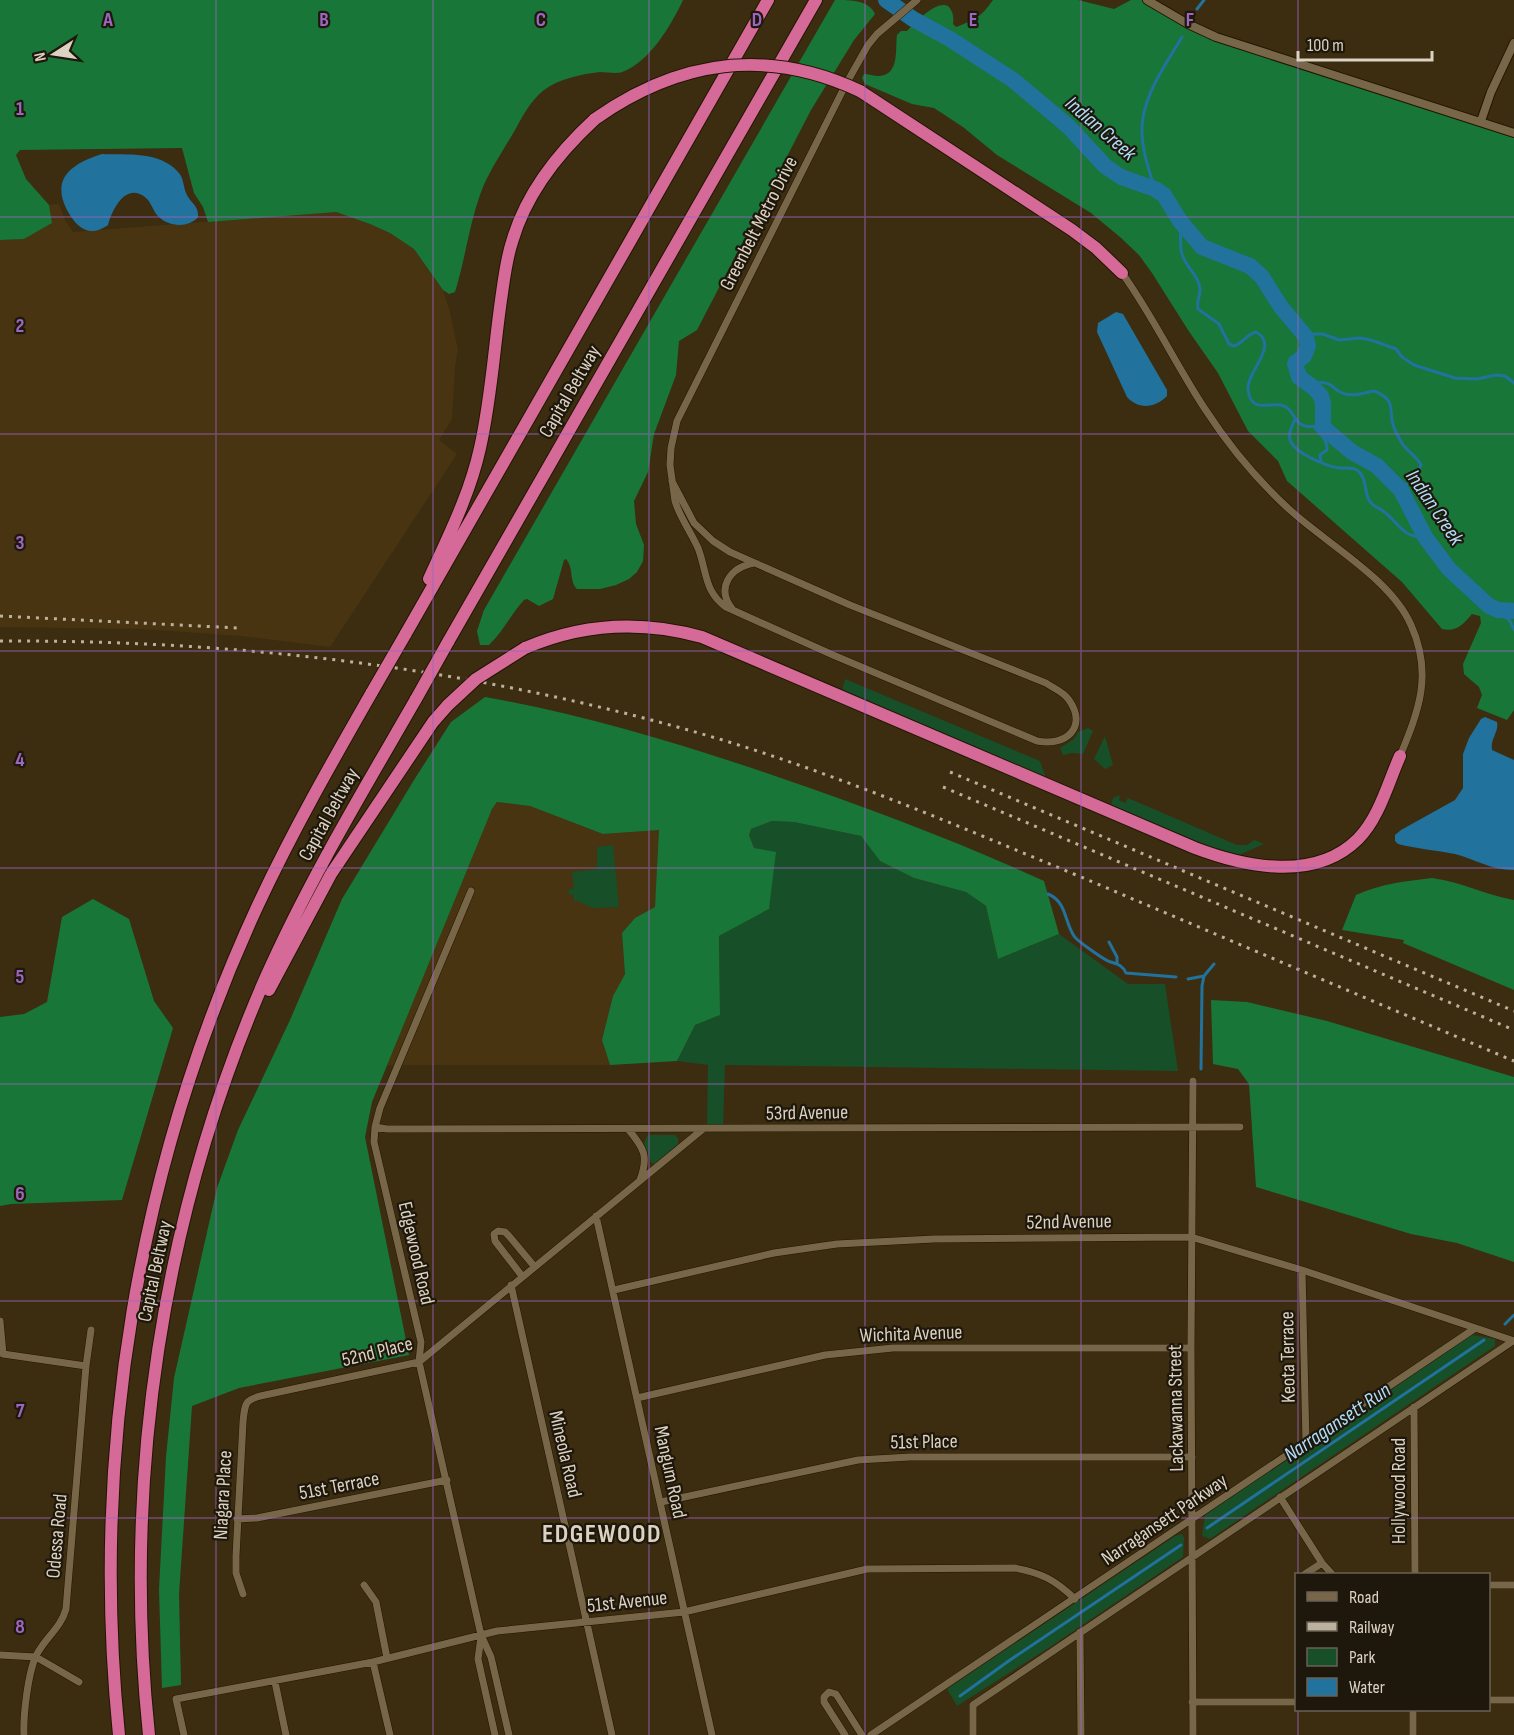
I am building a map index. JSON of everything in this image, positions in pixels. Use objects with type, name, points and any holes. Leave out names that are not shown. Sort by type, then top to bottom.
[{"type":"highway","name":"Capital Beltway","points":[[119,1735],[111,1631],[110,1559],[113,1479],[120,1396],[131,1315],[160,1181],[184,1096],[207,1028],[258,906],[322,780],[768,0]]},
{"type":"highway","name":"Capital Beltway","points":[[149,1735],[142,1631],[141,1560],[144,1482],[151,1400],[163,1318],[192,1189],[218,1103],[234,1060],[264,982],[291,922],[325,858],[816,0]]},
{"type":"highway","points":[[405,635],[471,478],[480,449],[512,242],[523,213],[554,162],[595,119],[635,93],[680,74],[724,65],[748,64],[794,68],[837,80],[860,91],[1072,230],[1096,248],[1122,273]]},
{"type":"highway","points":[[234,1060],[281,965],[331,874],[433,722],[476,679],[525,648],[571,632],[609,626],[640,626],[680,631],[702,637],[1022,774],[1220,857],[1242,864],[1265,867],[1309,863],[1345,849],[1359,838],[1377,809],[1400,756]]},
{"type":"street","points":[[1147,0],[1216,38],[1514,133]]},
{"type":"street","name":"Greenbelt Metro Drive","points":[[672,481],[671,448],[675,428],[682,412],[846,84],[868,45],[886,25],[914,2]]},
{"type":"street","points":[[1481,121],[1494,86],[1514,44]]},
{"type":"street","points":[[1122,273],[1204,408],[1243,462],[1291,511],[1380,584],[1397,602],[1410,623],[1418,642],[1423,683],[1416,716],[1400,756]]},
{"type":"street","points":[[672,481],[688,514],[700,530],[721,546],[850,605],[1046,683],[1063,693],[1069,700],[1075,714],[1074,729],[1064,740],[1058,742],[1049,744],[1037,741],[833,656],[718,602],[709,589],[699,551],[677,507],[672,481]]},
{"type":"street","points":[[734,611],[726,595],[727,582],[736,569],[755,563]]},
{"type":"street","name":"Edgewood Road","points":[[471,891],[393,1075],[375,1127],[375,1142],[421,1342],[419,1362],[481,1635],[491,1657],[509,1735]]},
{"type":"street","name":"Lackawanna Street","points":[[1193,1080],[1191,1237],[1193,1735]]},
{"type":"street","name":"53rd Avenue","points":[[375,1127],[387,1129],[1240,1127]]},
{"type":"street","points":[[628,1129],[642,1145],[646,1164],[639,1182]]},
{"type":"street","name":"52nd Place","points":[[250,1399],[419,1362],[703,1129]]},
{"type":"street","name":"Mangum Road","points":[[596,1216],[712,1735]]},
{"type":"street","points":[[522,1276],[495,1241],[494,1234],[498,1231],[505,1232],[534,1266]]},
{"type":"street","name":"52nd Avenue","points":[[614,1290],[774,1254],[837,1244],[934,1239],[1191,1237],[1302,1270],[1513,1341]]},
{"type":"street","name":"Keota Terrace","points":[[1302,1270],[1306,1443]]},
{"type":"street","name":"Mineola Road","points":[[511,1285],[612,1735]]},
{"type":"street","points":[[0,1321],[2,1356],[86,1366]]},
{"type":"street","name":"Narragansett Parkway","points":[[871,1735],[1474,1329]]},
{"type":"street","name":"Odessa Road","points":[[24,1735],[28,1688],[36,1657],[61,1622],[66,1609],[91,1330]]},
{"type":"street","points":[[973,1735],[973,1705],[1513,1341]]},
{"type":"street","name":"Wichita Avenue","points":[[637,1398],[767,1367],[847,1351],[893,1348],[1191,1348]]},
{"type":"street","name":"Niagara Place","points":[[243,1594],[236,1573],[237,1519],[244,1407],[250,1399]]},
{"type":"street","name":"Hollywood Road","points":[[1414,1407],[1415,1573]]},
{"type":"street","name":"51st Place","points":[[660,1502],[867,1459],[1192,1456]]},
{"type":"street","name":"51st Terrace","points":[[237,1519],[257,1518],[447,1480]]},
{"type":"street","points":[[1280,1497],[1330,1573]]},
{"type":"street","points":[[1308,1573],[1322,1563]]},
{"type":"street","name":"51st Avenue","points":[[184,1735],[176,1699],[374,1662],[496,1631],[684,1612],[867,1569],[1015,1568],[1058,1583],[1075,1599]]},
{"type":"street","points":[[364,1585],[376,1602],[387,1658]]},
{"type":"street","points":[[1490,1585],[1514,1585]]},
{"type":"street","points":[[1080,1632],[1080,1735]]},
{"type":"street","name":"Edgewood Road","points":[[481,1635],[478,1659],[495,1735]]},
{"type":"street","points":[[0,1655],[36,1657],[79,1682]]},
{"type":"street","points":[[374,1662],[390,1735]]},
{"type":"street","points":[[275,1682],[286,1735]]},
{"type":"street","points":[[845,1735],[824,1702],[824,1697],[830,1692],[836,1694],[862,1735]]},
{"type":"street","points":[[1490,1701],[1514,1700]]},
{"type":"street","points":[[1192,1702],[1295,1702]]},
{"type":"street","points":[[1413,1711],[1413,1735]]},
{"type":"shaded area","points":[[59,204],[73,232],[336,212],[390,233],[414,249],[443,290],[458,350],[452,419],[439,440],[457,454],[330,647],[241,636],[142,629],[0,627],[0,240],[24,239],[52,223],[49,205]]},
{"type":"shaded area","points":[[498,802],[530,806],[603,834],[660,830],[655,907],[635,918],[622,933],[625,974],[613,996],[602,1040],[610,1065],[387,1065],[468,865],[492,809]]},
{"type":"green space","points":[[0,0],[683,0],[658,42],[632,67],[620,73],[600,72],[563,80],[544,90],[531,104],[483,186],[455,292],[449,294],[443,290],[414,249],[390,233],[336,212],[208,222],[203,207],[194,193],[182,148],[20,150],[16,155],[26,179],[49,205],[52,223],[24,239],[0,240]]},
{"type":"green space","points":[[835,0],[864,3],[875,14],[854,40],[811,110],[697,330],[679,341],[676,375],[654,434],[648,472],[634,501],[636,524],[644,545],[643,561],[637,572],[616,585],[600,589],[577,589],[566,559],[553,599],[539,606],[527,599],[524,600],[494,640],[489,645],[480,645],[477,631],[484,610]]},
{"type":"green space","points":[[993,0],[1078,0],[1114,9],[1131,0],[1147,0],[1188,24],[1514,133],[1514,710],[1507,720],[1477,708],[1482,695],[1479,687],[1464,674],[1463,664],[1481,623],[1480,616],[1472,614],[1459,627],[1442,629],[1402,582],[1287,481],[1278,461],[1248,431],[1218,373],[1139,255],[1091,213],[997,155],[963,127],[934,108],[912,104],[865,84],[862,78],[864,74],[879,76],[886,75],[890,71],[895,60],[897,35],[901,31],[907,31],[932,9],[943,5],[948,6],[953,14],[953,24],[956,27],[977,17]]},
{"type":"green space","points":[[845,679],[1040,761],[1046,778],[842,691]]},
{"type":"green space","points":[[485,697],[633,731],[706,753],[845,801],[978,852],[1044,881],[1059,934],[998,959],[986,906],[966,892],[914,878],[880,861],[861,836],[794,822],[772,821],[751,829],[749,835],[754,848],[776,852],[769,909],[719,936],[720,1015],[695,1025],[677,1061],[610,1065],[602,1040],[613,996],[625,974],[622,933],[635,918],[655,907],[659,830],[603,834],[530,806],[497,802],[492,809],[372,1102],[365,1137],[409,1355],[239,1388],[192,1406],[179,1594],[181,1685],[162,1688],[159,1589],[166,1457],[174,1378],[217,1188],[238,1130],[290,1020],[342,899],[451,722]]},
{"type":"green space","points":[[1088,728],[1093,731],[1083,754],[1063,755],[1060,748],[1074,739],[1078,732]]},
{"type":"green space","points":[[1105,736],[1113,765],[1105,769],[1094,759]]},
{"type":"green space","points":[[1120,795],[1119,800],[1125,803],[1128,798],[1237,845],[1247,845],[1254,840],[1264,844],[1234,857],[1111,805],[1113,798]]},
{"type":"green space","points":[[772,821],[794,822],[861,836],[880,861],[914,878],[966,892],[986,906],[998,959],[1059,934],[1128,984],[1165,984],[1178,1071],[725,1065],[723,1129],[707,1129],[708,1065],[677,1061],[695,1025],[720,1015],[719,936],[769,909],[749,835],[751,829]]},
{"type":"green space","points":[[613,845],[619,907],[592,908],[578,901],[575,902],[573,894],[569,895],[568,890],[574,888],[572,872],[597,869],[597,847]]},
{"type":"green space","points":[[1432,878],[1454,882],[1514,900],[1514,990],[1403,943],[1404,940],[1342,930],[1356,895],[1384,886]]},
{"type":"green space","points":[[93,899],[129,919],[154,1001],[173,1028],[122,1200],[0,1206],[0,1017],[24,1014],[47,1002],[62,917]]},
{"type":"green space","points":[[1211,1000],[1247,1002],[1327,1021],[1514,1077],[1514,1262],[1457,1243],[1411,1234],[1256,1187],[1249,1084],[1238,1069],[1213,1064]]},
{"type":"green space","points":[[648,1135],[675,1135],[678,1138],[678,1144],[654,1164],[651,1162],[644,1143]]},
{"type":"green space","points":[[1472,1335],[1495,1339],[1495,1346],[1210,1539],[1202,1536],[1205,1515]]},
{"type":"green space","points":[[1182,1534],[1184,1538],[1183,1557],[1050,1647],[957,1706],[947,1689],[1175,1536]]},
{"type":"water","points":[[102,154],[153,157],[171,165],[181,177],[186,193],[196,207],[198,217],[190,223],[179,225],[168,223],[157,215],[146,198],[132,193],[126,195],[117,205],[108,225],[95,231],[83,229],[75,222],[62,198],[63,180],[74,167]]},
{"type":"water","points":[[1116,312],[1123,314],[1167,390],[1167,396],[1157,403],[1142,406],[1127,397],[1097,332],[1098,323]]},
{"type":"water","points":[[1485,717],[1497,722],[1492,750],[1514,760],[1514,870],[1499,869],[1455,854],[1405,846],[1395,841],[1395,835],[1401,830],[1455,800],[1463,788],[1463,754],[1469,738],[1481,719]]},
{"type":"waterway","name":"Indian Creek","points":[[886,0],[1013,80],[1068,126],[1105,166],[1121,177],[1155,189],[1164,195],[1180,221],[1202,247],[1250,266],[1262,277],[1281,307],[1306,337],[1308,346],[1304,356],[1295,363],[1299,377],[1321,396],[1323,425],[1327,431],[1352,452],[1377,466],[1401,490],[1425,537],[1449,569],[1489,606],[1498,610],[1514,611]]},
{"type":"waterway","points":[[1197,9],[1204,0]]},
{"type":"waterway","points":[[1155,189],[1144,148],[1142,121],[1155,83],[1182,37]]},
{"type":"waterway","points":[[1180,221],[1182,256],[1199,285],[1198,309],[1219,324],[1229,344],[1237,345],[1256,332],[1263,337],[1264,351],[1249,382],[1248,389],[1252,401],[1261,405],[1287,407],[1296,420],[1305,426],[1323,425]]},
{"type":"waterway","points":[[1306,337],[1323,334],[1339,340],[1360,338],[1371,340],[1396,349],[1402,357],[1414,365],[1455,378],[1477,379],[1496,375],[1505,376],[1514,383]]},
{"type":"waterway","points":[[1308,384],[1327,383],[1348,395],[1374,391],[1387,399],[1398,437],[1421,465],[1418,472],[1401,490]]},
{"type":"waterway","points":[[1295,419],[1290,436],[1291,442],[1299,451],[1327,465],[1357,470],[1364,480],[1367,496],[1372,504],[1389,516],[1405,532],[1425,537]]},
{"type":"waterway","points":[[1314,427],[1327,446],[1327,450],[1320,455],[1321,462]]},
{"type":"waterway","points":[[1498,610],[1510,621],[1514,630]]},
{"type":"waterway","points":[[1048,894],[1059,902],[1074,936],[1101,957],[1121,966],[1126,973],[1176,977]]},
{"type":"waterway","points":[[1109,942],[1117,957],[1117,963]]},
{"type":"waterway","points":[[1188,979],[1204,976],[1214,964]]},
{"type":"waterway","points":[[1201,1069],[1204,976]]},
{"type":"waterway","name":"Narragansett Run","points":[[1505,1324],[1514,1315]]},
{"type":"waterway","name":"Narragansett Run","points":[[1207,1528],[1484,1340]]},
{"type":"waterway","name":"Narragansett Run","points":[[960,1696],[1181,1545]]},
{"type":"railway","points":[[0,616],[239,628]]},
{"type":"railway","points":[[0,641],[170,645],[338,660],[504,686],[670,725],[775,757],[929,814],[1514,1061]]},
{"type":"railway","points":[[950,772],[1514,1011]]},
{"type":"railway","points":[[943,787],[1514,1030]]},
{"type":"district","name":"EDGEWOOD","points":[[602,1533]]}]
